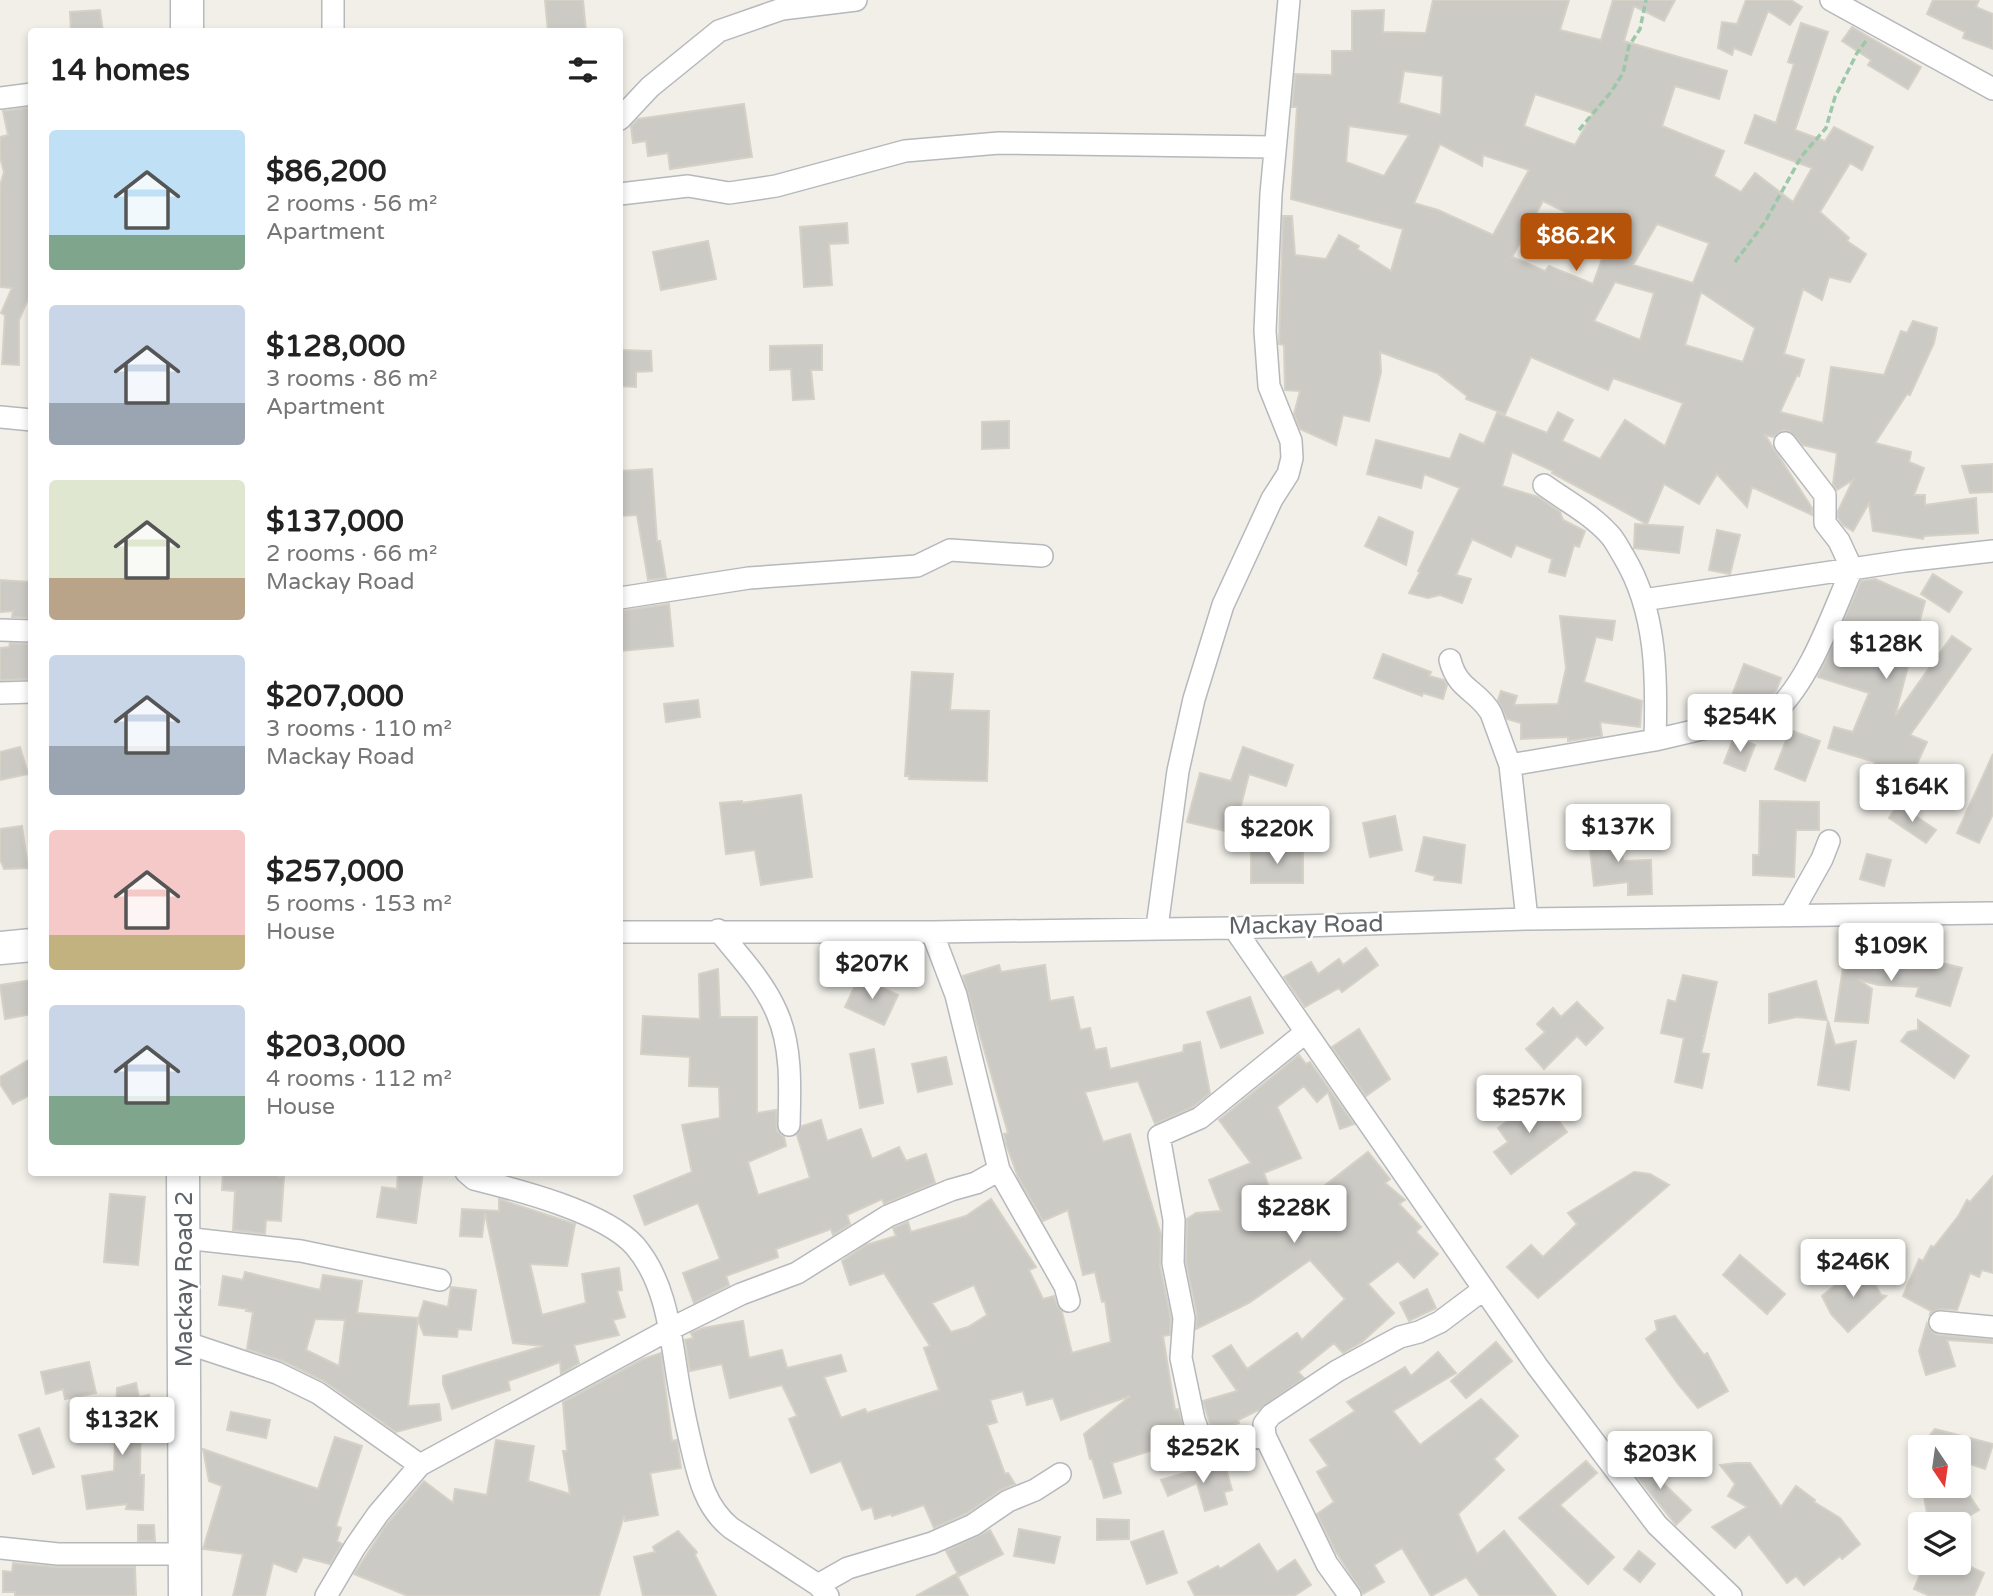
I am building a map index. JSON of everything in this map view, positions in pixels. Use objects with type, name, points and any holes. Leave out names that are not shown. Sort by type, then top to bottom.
[{"type":"street","points":[[187,0],[187,28]]},
{"type":"street","points":[[332,0],[333,28]]},
{"type":"street","points":[[623,116],[650,87],[719,31],[782,9],[856,0]]},
{"type":"street","points":[[1157,927],[1178,771],[1194,699],[1223,605],[1272,499],[1288,474],[1292,458],[1291,441],[1269,386],[1265,318],[1275,147],[1289,0]]},
{"type":"street","points":[[1831,0],[1993,89]]},
{"type":"street","points":[[0,98],[28,94]]},
{"type":"street","points":[[623,194],[688,186],[729,193],[776,186],[905,151],[999,143],[1275,147]]},
{"type":"street","points":[[0,417],[28,420]]},
{"type":"street","points":[[1510,765],[1655,740],[1775,712],[1789,699],[1813,655],[1852,569],[1839,541],[1825,523],[1825,495],[1785,443]]},
{"type":"street","points":[[1544,485],[1589,515],[1611,535],[1629,566],[1643,600],[1654,655],[1655,740]]},
{"type":"street","points":[[623,598],[749,578],[916,566],[950,550],[1042,556]]},
{"type":"street","points":[[1643,600],[1993,551]]},
{"type":"street","points":[[0,629],[28,631]]},
{"type":"street","points":[[1450,660],[1456,679],[1487,706],[1510,765],[1527,919]]},
{"type":"street","points":[[0,693],[28,692]]},
{"type":"street","points":[[1790,916],[1829,841]]},
{"type":"street","name":"Mackay Road","points":[[623,932],[932,932],[1234,928],[1527,919],[1993,914]]},
{"type":"street","points":[[1234,928],[1536,1366],[1657,1525],[1731,1596]]},
{"type":"street","points":[[718,930],[761,985],[780,1020],[789,1062],[789,1125]]},
{"type":"street","points":[[932,932],[956,995],[999,1170],[1065,1286],[1069,1301]]},
{"type":"street","points":[[0,948],[28,945]]},
{"type":"street","points":[[1265,1436],[1208,1446],[1202,1441],[1194,1420],[1181,1359],[1184,1318],[1173,1263],[1174,1220],[1159,1136],[1200,1118],[1306,1032]]},
{"type":"street","points":[[326,1596],[378,1514],[420,1465],[670,1329],[741,1294],[797,1273],[888,1216],[976,1182],[999,1170]]},
{"type":"street","name":"Mackay Road 2","points":[[184,1176],[185,1596]]},
{"type":"street","points":[[471,1176],[583,1212],[634,1244],[654,1277],[670,1329],[684,1410],[699,1476],[710,1505],[731,1528],[823,1591],[848,1568],[932,1543],[973,1525],[1008,1502],[1035,1490],[1060,1474]]},
{"type":"street","points":[[184,1238],[301,1251],[440,1280]]},
{"type":"street","points":[[1350,1596],[1327,1564],[1265,1436],[1264,1424],[1271,1415],[1337,1371],[1400,1337],[1440,1322],[1484,1289]]},
{"type":"street","points":[[1940,1322],[1993,1327]]},
{"type":"street","points":[[184,1342],[277,1373],[318,1393],[420,1465]]},
{"type":"street","points":[[0,1548],[58,1554],[185,1554]]},
{"type":"path","points":[[1579,130],[1611,92],[1623,73],[1629,46],[1640,29],[1646,0]]},
{"type":"path","points":[[1735,262],[1765,222],[1801,157],[1826,128],[1835,97],[1857,53],[1878,26]]},
{"type":"building","points":[[545,0],[583,0],[586,28],[548,28]]},
{"type":"building","points":[[1433,0],[1569,0],[1560,30],[1601,40],[1613,0],[1675,0],[1664,21],[1634,6],[1624,41],[1727,71],[1719,99],[1675,86],[1662,126],[1724,151],[1714,176],[1741,192],[1755,173],[1793,202],[1812,168],[1745,143],[1755,115],[1776,123],[1794,64],[1788,62],[1801,23],[1828,32],[1795,130],[1825,141],[1834,127],[1873,147],[1862,170],[1850,163],[1820,212],[1849,238],[1847,241],[1866,254],[1850,282],[1829,277],[1822,300],[1803,289],[1784,354],[1804,360],[1799,376],[1797,375],[1780,412],[1823,423],[1831,367],[1884,375],[1901,331],[1907,333],[1913,321],[1937,328],[1934,343],[1910,395],[1907,394],[1875,443],[1911,452],[1909,462],[1924,468],[1914,495],[1925,495],[1925,505],[1976,498],[1978,533],[1924,536],[1923,539],[1873,531],[1869,503],[1853,531],[1838,518],[1838,511],[1853,480],[1837,490],[1833,484],[1837,453],[1803,445],[1789,431],[1783,430],[1773,437],[1765,435],[1812,508],[1812,515],[1752,487],[1747,507],[1717,474],[1699,504],[1664,484],[1647,524],[1552,473],[1553,471],[1512,452],[1502,486],[1538,497],[1560,512],[1563,520],[1585,531],[1579,547],[1574,545],[1565,576],[1549,572],[1552,559],[1516,545],[1511,557],[1472,539],[1456,575],[1471,579],[1462,603],[1440,595],[1428,598],[1409,593],[1460,488],[1424,474],[1421,488],[1367,474],[1376,440],[1450,459],[1460,434],[1484,444],[1497,413],[1547,433],[1558,412],[1573,420],[1562,441],[1600,459],[1625,420],[1665,446],[1683,403],[1613,378],[1608,390],[1531,357],[1505,414],[1466,399],[1467,396],[1437,373],[1380,352],[1381,372],[1369,421],[1343,415],[1336,445],[1300,429],[1294,414],[1300,391],[1285,390],[1284,345],[1279,344],[1283,216],[1292,216],[1295,255],[1326,259],[1339,235],[1359,246],[1357,249],[1391,271],[1403,229],[1291,199],[1297,107],[1292,107],[1295,74],[1332,75],[1332,51],[1352,51],[1352,11],[1384,10],[1383,32],[1426,33]],"holes":[[[1404,71],[1443,76],[1441,115],[1399,103]],[[1535,94],[1593,113],[1575,145],[1524,126]],[[1349,126],[1409,135],[1384,176],[1346,162]],[[1440,144],[1482,166],[1483,155],[1529,170],[1493,235],[1438,210],[1414,203]],[[1543,201],[1611,234],[1593,284],[1549,266],[1545,271],[1512,257]],[[1657,224],[1709,243],[1693,283],[1633,265]],[[1615,282],[1654,293],[1640,340],[1594,321]],[[1701,292],[1755,328],[1743,362],[1685,345]]]},
{"type":"building","points":[[1746,0],[1791,0],[1802,7],[1790,25],[1768,11],[1751,55],[1734,48],[1732,55],[1718,48],[1722,22],[1737,24]]},
{"type":"building","points":[[1933,0],[1979,0],[1976,7],[1993,14],[1993,49],[1963,38],[1965,32],[1927,14]]},
{"type":"building","points":[[100,10],[102,28],[71,28],[70,12]]},
{"type":"building","points":[[1852,27],[1921,67],[1908,89],[1868,65],[1871,60],[1842,41]]},
{"type":"building","points":[[744,104],[752,157],[670,169],[668,153],[648,156],[646,141],[633,143],[631,126],[638,119]]},
{"type":"building","points":[[28,108],[28,299],[19,320],[19,365],[2,364],[5,315],[1,313],[12,288],[0,287],[0,186],[4,172],[0,157],[0,137],[8,135],[3,111]]},
{"type":"building","points":[[847,223],[848,243],[829,244],[832,285],[804,287],[800,227]]},
{"type":"building","points":[[708,241],[716,279],[661,290],[653,252]]},
{"type":"building","points":[[822,345],[822,370],[811,370],[814,399],[793,400],[791,369],[770,370],[770,346]]},
{"type":"building","points":[[623,350],[651,351],[652,371],[636,372],[636,387],[623,386]]},
{"type":"building","points":[[1009,421],[1009,448],[982,449],[982,422]]},
{"type":"building","points":[[1993,464],[1993,492],[1970,493],[1962,466]]},
{"type":"building","points":[[652,469],[657,541],[660,541],[666,578],[648,580],[637,515],[623,516],[623,471]]},
{"type":"building","points":[[1379,517],[1413,532],[1406,565],[1365,546]]},
{"type":"building","points":[[1635,524],[1683,527],[1679,553],[1634,548]]},
{"type":"building","points":[[1717,530],[1740,535],[1730,574],[1709,570]]},
{"type":"building","points":[[1933,574],[1962,592],[1949,612],[1921,594]]},
{"type":"building","points":[[1875,579],[1925,601],[1895,716],[1952,636],[1971,649],[1910,735],[1927,742],[1903,802],[1887,796],[1891,786],[1869,778],[1875,762],[1828,748],[1834,727],[1853,732],[1869,693],[1818,677],[1861,581]]},
{"type":"building","points":[[0,580],[28,582],[28,618],[12,617],[13,611],[0,612]]},
{"type":"building","points":[[669,604],[673,646],[623,651],[623,611]]},
{"type":"building","points":[[1560,616],[1615,621],[1612,640],[1596,637],[1584,682],[1642,701],[1640,727],[1600,722],[1602,736],[1568,741],[1568,737],[1521,739],[1521,723],[1507,719],[1498,700],[1501,691],[1517,696],[1514,705],[1558,704],[1566,668]]},
{"type":"building","points":[[10,643],[28,644],[28,679],[0,680],[0,648],[9,647]]},
{"type":"building","points":[[1383,654],[1431,672],[1429,676],[1444,680],[1447,685],[1443,699],[1423,693],[1422,696],[1374,678]]},
{"type":"building","points":[[1744,664],[1781,678],[1776,691],[1768,700],[1757,703],[1733,693]]},
{"type":"building","points":[[912,672],[953,674],[950,710],[989,711],[987,781],[909,779],[909,776],[905,776]]},
{"type":"building","points":[[698,700],[700,717],[666,722],[664,704]]},
{"type":"building","points":[[1790,730],[1820,741],[1805,781],[1775,769]]},
{"type":"building","points":[[1734,737],[1755,745],[1745,771],[1724,763]]},
{"type":"building","points":[[20,747],[28,774],[0,780],[0,752]]},
{"type":"building","points":[[1243,747],[1293,765],[1286,786],[1249,774],[1234,833],[1187,822],[1200,773],[1231,781]]},
{"type":"building","points":[[1993,754],[1993,814],[1979,843],[1957,833]]},
{"type":"building","points":[[801,795],[812,877],[761,885],[755,850],[726,854],[720,803],[742,803]]},
{"type":"building","points":[[1760,801],[1819,802],[1819,830],[1796,830],[1794,877],[1753,875],[1753,855],[1759,855]]},
{"type":"building","points":[[1898,804],[1936,830],[1926,843],[1889,818]]},
{"type":"building","points":[[1395,816],[1402,850],[1370,857],[1363,823]]},
{"type":"building","points":[[22,826],[28,868],[4,869],[0,859],[0,829]]},
{"type":"building","points":[[1619,829],[1623,861],[1651,860],[1652,894],[1628,895],[1628,882],[1594,886],[1588,832]]},
{"type":"building","points":[[1424,837],[1465,845],[1461,883],[1434,880],[1435,876],[1416,871]]},
{"type":"building","points":[[1251,850],[1303,850],[1303,883],[1251,883]]},
{"type":"building","points":[[1867,854],[1891,860],[1884,886],[1860,879]]},
{"type":"building","points":[[1366,948],[1378,965],[1342,992],[1339,988],[1305,1007],[1284,977],[1311,962],[1318,974],[1339,959],[1343,965]]},
{"type":"building","points":[[1845,954],[1926,964],[1927,959],[1962,968],[1950,1006],[1916,996],[1919,987],[1879,985],[1859,980],[1872,989],[1868,1023],[1835,1021]]},
{"type":"building","points":[[999,965],[1001,972],[1045,965],[1050,1001],[1073,997],[1080,1030],[1090,1028],[1095,1050],[1106,1048],[1110,1069],[1183,1052],[1184,1045],[1200,1042],[1210,1093],[1193,1107],[1155,1124],[1138,1081],[1085,1092],[1103,1142],[1130,1134],[1161,1235],[1160,1266],[1171,1319],[1170,1335],[1163,1336],[1175,1410],[1178,1409],[1187,1439],[1112,1463],[1121,1493],[1104,1498],[1084,1434],[1130,1396],[1061,1420],[1053,1398],[1027,1405],[1023,1391],[990,1400],[997,1422],[987,1425],[1005,1474],[1008,1473],[1015,1484],[1001,1490],[967,1513],[934,1528],[924,1505],[875,1519],[872,1507],[862,1510],[841,1461],[811,1473],[789,1419],[797,1416],[782,1385],[730,1398],[722,1364],[690,1371],[685,1340],[693,1338],[691,1333],[703,1328],[743,1321],[749,1358],[782,1350],[787,1368],[841,1355],[846,1371],[824,1377],[841,1418],[865,1409],[867,1413],[939,1390],[924,1348],[930,1346],[884,1273],[850,1285],[842,1261],[866,1245],[896,1236],[893,1228],[908,1222],[911,1232],[966,1216],[991,1199],[1036,1267],[1029,1270],[1043,1299],[1054,1296],[1062,1312],[1072,1353],[1111,1342],[1105,1301],[1102,1302],[1095,1272],[1083,1275],[1068,1210],[1043,1221],[1018,1177],[1006,1144],[1004,1134],[1008,1133],[963,976]],"holes":[[[974,1285],[987,1315],[968,1327],[951,1332],[932,1303]]]},
{"type":"building","points":[[718,969],[720,1017],[757,1017],[757,1113],[776,1110],[777,1131],[784,1137],[786,1146],[748,1162],[758,1195],[810,1178],[797,1135],[802,1126],[821,1120],[827,1141],[861,1129],[872,1159],[899,1147],[906,1161],[926,1154],[935,1183],[884,1204],[882,1199],[847,1215],[850,1224],[833,1235],[831,1229],[776,1249],[778,1257],[726,1276],[729,1285],[694,1303],[683,1273],[720,1259],[698,1203],[645,1225],[634,1196],[692,1172],[682,1125],[720,1118],[719,1087],[689,1086],[690,1057],[641,1054],[643,1016],[700,1019],[699,974]]},
{"type":"building","points":[[1683,975],[1717,982],[1705,1036],[1702,1036],[1705,1037],[1701,1053],[1709,1054],[1702,1088],[1675,1082],[1684,1038],[1661,1033],[1668,1000],[1676,1002]]},
{"type":"building","points":[[859,977],[898,995],[884,1025],[845,1007]]},
{"type":"building","points":[[28,981],[28,1015],[5,1019],[0,985]]},
{"type":"building","points":[[1816,981],[1827,1020],[1797,1017],[1769,1023],[1769,994]]},
{"type":"building","points":[[1250,997],[1263,1033],[1221,1048],[1207,1012]]},
{"type":"building","points":[[1577,1002],[1603,1028],[1586,1045],[1577,1036],[1544,1069],[1526,1049],[1545,1032],[1537,1024],[1553,1008],[1561,1017]]},
{"type":"building","points":[[1918,1020],[1969,1056],[1954,1078],[1901,1041],[1908,1032],[1918,1030]]},
{"type":"building","points":[[1828,1021],[1835,1045],[1856,1041],[1849,1090],[1818,1085]]},
{"type":"building","points":[[1359,1029],[1390,1079],[1366,1096],[1332,1047]]},
{"type":"building","points":[[874,1049],[883,1103],[860,1108],[850,1054]]},
{"type":"building","points":[[1299,1055],[1306,1064],[1310,1062],[1354,1124],[1340,1129],[1328,1092],[1317,1102],[1304,1086],[1277,1107],[1301,1158],[1264,1173],[1281,1223],[1368,1152],[1390,1179],[1385,1183],[1405,1200],[1399,1204],[1421,1227],[1416,1232],[1438,1254],[1414,1278],[1398,1261],[1368,1284],[1394,1313],[1362,1342],[1343,1353],[1334,1343],[1298,1372],[1304,1378],[1259,1410],[1238,1420],[1239,1423],[1212,1431],[1203,1401],[1237,1391],[1213,1356],[1231,1345],[1247,1369],[1297,1333],[1302,1340],[1345,1299],[1310,1260],[1249,1303],[1196,1329],[1197,1315],[1186,1262],[1187,1219],[1196,1213],[1221,1211],[1209,1180],[1251,1163],[1219,1120]]},
{"type":"building","points":[[946,1057],[952,1084],[918,1092],[912,1064]]},
{"type":"building","points":[[28,1060],[28,1096],[13,1104],[0,1084],[0,1077]]},
{"type":"building","points":[[1541,1097],[1567,1132],[1511,1174],[1494,1152],[1508,1142],[1498,1128]]},
{"type":"building","points":[[1634,1172],[1650,1174],[1669,1185],[1538,1298],[1507,1267],[1531,1245],[1543,1257],[1577,1224],[1568,1213]]},
{"type":"building","points":[[223,1176],[284,1177],[281,1221],[266,1220],[265,1234],[233,1230],[235,1191],[222,1190]]},
{"type":"building","points":[[398,1176],[422,1176],[416,1223],[377,1217],[382,1187],[397,1189]]},
{"type":"building","points":[[1993,1176],[1993,1273],[1982,1270],[1979,1277],[1970,1273],[1957,1310],[1941,1309],[1930,1314],[1931,1311],[1903,1296],[1919,1259],[1923,1261],[1931,1246],[1934,1247],[1959,1215],[1967,1200],[1970,1202]]},
{"type":"building","points":[[110,1194],[145,1197],[138,1265],[104,1262]]},
{"type":"building","points":[[499,1199],[575,1224],[567,1266],[530,1264],[542,1315],[586,1303],[582,1274],[619,1268],[622,1290],[617,1291],[625,1317],[613,1320],[619,1335],[574,1345],[579,1363],[561,1374],[560,1362],[508,1381],[510,1390],[452,1409],[443,1384],[443,1376],[543,1346],[513,1343],[485,1213],[482,1237],[460,1236],[462,1209],[499,1211]]},
{"type":"building","points":[[1740,1255],[1785,1294],[1767,1314],[1723,1275]]},
{"type":"building","points":[[1860,1258],[1881,1295],[1886,1296],[1848,1332],[1831,1314],[1822,1296],[1839,1282],[1862,1289],[1853,1261]]},
{"type":"building","points":[[245,1272],[320,1290],[323,1275],[362,1281],[357,1313],[418,1318],[408,1406],[439,1404],[441,1420],[396,1432],[324,1381],[283,1361],[247,1349],[253,1312],[219,1305],[223,1276],[243,1280]],"holes":[[[315,1319],[345,1320],[339,1366],[306,1350]]]},
{"type":"building","points":[[451,1287],[476,1290],[471,1330],[458,1329],[457,1337],[424,1335],[418,1320],[424,1301],[448,1307]]},
{"type":"building","points":[[1427,1289],[1436,1308],[1409,1321],[1400,1303]]},
{"type":"building","points":[[1675,1316],[1704,1355],[1707,1353],[1728,1391],[1698,1408],[1646,1339],[1657,1330],[1655,1321]]},
{"type":"building","points":[[1927,1323],[1932,1332],[1938,1335],[1993,1340],[1993,1343],[1947,1340],[1955,1366],[1926,1375],[1919,1351]]},
{"type":"building","points":[[1496,1342],[1512,1361],[1466,1398],[1451,1381]]},
{"type":"building","points":[[1438,1352],[1456,1373],[1393,1411],[1420,1445],[1481,1399],[1518,1436],[1494,1459],[1504,1470],[1458,1514],[1477,1554],[1504,1531],[1556,1596],[1480,1596],[1466,1577],[1431,1596],[1402,1548],[1374,1565],[1384,1582],[1363,1594],[1336,1552],[1317,1514],[1334,1502],[1317,1472],[1328,1466],[1310,1440],[1355,1411],[1347,1402],[1405,1367],[1411,1376]]},
{"type":"building","points":[[661,1353],[672,1441],[677,1440],[681,1468],[650,1473],[658,1515],[625,1521],[624,1516],[599,1596],[408,1596],[354,1574],[386,1525],[424,1481],[453,1503],[455,1489],[487,1495],[496,1440],[534,1446],[528,1481],[570,1494],[563,1451],[567,1451],[563,1402],[643,1359]]},
{"type":"building","points":[[89,1362],[96,1393],[65,1399],[63,1389],[46,1394],[41,1372]]},
{"type":"building","points":[[136,1383],[139,1397],[149,1395],[151,1412],[141,1414],[140,1475],[144,1475],[143,1510],[126,1509],[127,1504],[87,1509],[82,1476],[114,1471],[117,1388]]},
{"type":"building","points":[[231,1412],[270,1420],[266,1438],[227,1430]]},
{"type":"building","points":[[39,1428],[54,1467],[33,1474],[19,1435]]},
{"type":"building","points":[[1935,1429],[1958,1435],[1930,1435]]},
{"type":"building","points":[[1687,1436],[1707,1458],[1690,1475],[1652,1453],[1678,1444]]},
{"type":"building","points":[[335,1437],[362,1446],[336,1526],[341,1528],[337,1541],[342,1544],[330,1564],[303,1557],[296,1572],[273,1563],[265,1596],[233,1596],[243,1554],[203,1549],[222,1486],[209,1481],[203,1449],[318,1489]]},
{"type":"building","points":[[1971,1438],[1993,1444],[1985,1469],[1971,1464]]},
{"type":"building","points":[[1633,1454],[1691,1510],[1676,1525],[1627,1464]]},
{"type":"building","points":[[1586,1461],[1597,1473],[1560,1505],[1614,1557],[1588,1584],[1519,1518]]},
{"type":"building","points":[[1750,1463],[1781,1507],[1796,1486],[1815,1500],[1814,1502],[1840,1518],[1860,1544],[1842,1559],[1840,1556],[1804,1585],[1796,1576],[1787,1583],[1749,1534],[1735,1548],[1712,1527],[1747,1507],[1728,1496],[1735,1484],[1720,1465]]},
{"type":"building","points":[[1216,1464],[1218,1471],[1226,1468],[1232,1490],[1224,1492],[1227,1504],[1205,1511],[1197,1483],[1168,1496],[1161,1480]]},
{"type":"building","points":[[1924,1498],[1971,1498],[1979,1510],[1971,1515],[1971,1512],[1927,1512]]},
{"type":"building","points":[[1097,1519],[1129,1520],[1129,1539],[1097,1540]]},
{"type":"building","points":[[138,1525],[154,1525],[155,1541],[138,1541]]},
{"type":"building","points":[[1019,1529],[1060,1537],[1054,1563],[1014,1556]]},
{"type":"building","points":[[990,1530],[1003,1554],[959,1576],[946,1551]]},
{"type":"building","points":[[678,1531],[697,1552],[695,1555],[716,1596],[643,1596],[634,1557],[655,1552],[653,1547]]},
{"type":"building","points":[[1163,1531],[1177,1573],[1147,1584],[1131,1542]]},
{"type":"building","points":[[1259,1544],[1277,1572],[1295,1560],[1311,1585],[1294,1596],[1195,1596],[1188,1582],[1218,1566],[1220,1569]]},
{"type":"building","points":[[1639,1551],[1655,1564],[1640,1582],[1624,1569]]},
{"type":"building","points":[[13,1563],[58,1567],[135,1567],[136,1596],[15,1596],[15,1592],[3,1592],[3,1571],[12,1572]]},
{"type":"building","points":[[1971,1567],[1984,1573],[1974,1596],[1930,1596],[1914,1589],[1920,1575],[1971,1575]]},
{"type":"building","points":[[956,1574],[968,1596],[916,1596]]}]
